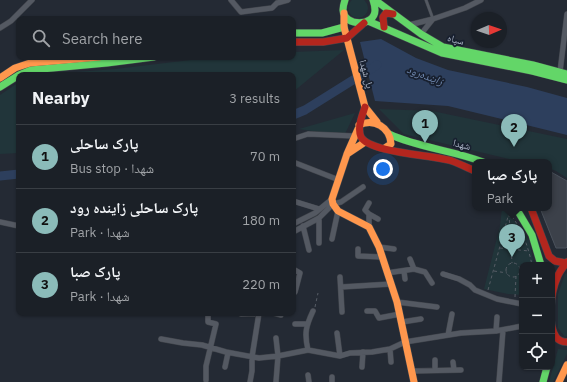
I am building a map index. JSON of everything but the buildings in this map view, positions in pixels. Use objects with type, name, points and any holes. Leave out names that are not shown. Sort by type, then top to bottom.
[{"type":"main road","name":"سپاه","points":[[374,0],[421,34],[444,47],[533,65],[563,73]]},
{"type":"main road","points":[[296,42],[323,42],[347,38],[374,15],[374,0]]},
{"type":"main road","name":"پل شهدا","points":[[344,1],[344,27],[365,107]]},
{"type":"main road","name":"سپاه","points":[[344,13],[346,17],[356,24],[366,22],[384,27],[442,53],[532,70],[567,80]]},
{"type":"main road","points":[[384,27],[383,17],[386,13],[394,14]]},
{"type":"main road","points":[[296,33],[322,33],[344,27]]},
{"type":"main road","points":[[0,78],[9,71],[20,66],[63,60]]},
{"type":"main road","points":[[23,72],[130,60]]},
{"type":"main road","points":[[0,87],[16,76]]},
{"type":"main road","points":[[359,127],[362,139],[365,142],[374,146],[385,148],[391,144],[391,137],[389,134],[365,107]]},
{"type":"main road","points":[[365,107],[359,127],[347,154],[333,202],[338,211],[369,227],[379,247],[386,273],[397,302],[414,382]]},
{"type":"main road","points":[[359,127],[367,121],[377,122]]},
{"type":"main road","name":"شهدا","points":[[389,134],[404,142],[454,152],[475,159]]},
{"type":"main road","points":[[347,154],[365,142]]},
{"type":"main road","name":"شهدا","points":[[385,148],[452,161],[472,170]]},
{"type":"main road","points":[[518,211],[535,240],[540,262]]},
{"type":"main road","points":[[534,211],[550,259],[567,263],[555,282],[552,298]]},
{"type":"main road","points":[[553,334],[562,342],[567,342]]},
{"type":"main road","points":[[559,382],[567,365]]},
{"type":"main road","points":[[543,382],[546,370]]},
{"type":"street","points":[[0,28],[11,21],[32,0]]},
{"type":"street","points":[[231,0],[241,12],[272,8],[281,1],[288,0]]},
{"type":"street","points":[[409,25],[433,19],[465,8],[481,0]]},
{"type":"street","points":[[563,73],[567,14]]},
{"type":"street","points":[[421,34],[433,19]]},
{"type":"street","points":[[296,138],[308,134],[354,136]]},
{"type":"street","points":[[296,163],[339,180]]},
{"type":"street","points":[[296,222],[333,202],[342,202],[363,187]]},
{"type":"street","points":[[296,202],[319,209]]},
{"type":"street","points":[[296,230],[319,218],[333,202]]},
{"type":"street","points":[[368,203],[364,210],[378,219]]},
{"type":"street","points":[[332,239],[338,211]]},
{"type":"street","points":[[369,214],[369,227]]},
{"type":"street","points":[[319,218],[319,243]]},
{"type":"street","points":[[0,222],[16,225]]},
{"type":"street","points":[[303,226],[308,239],[309,250]]},
{"type":"street","points":[[379,247],[394,249]]},
{"type":"street","points":[[358,249],[358,256],[382,256]]},
{"type":"street","points":[[410,259],[414,269]]},
{"type":"street","points":[[386,273],[414,269],[425,272],[432,283]]},
{"type":"street","points":[[296,271],[300,273],[296,288]]},
{"type":"street","points":[[404,271],[405,279]]},
{"type":"street","points":[[443,274],[459,279],[470,285],[475,290],[497,299],[519,304]]},
{"type":"street","points":[[340,277],[342,312]]},
{"type":"street","points":[[341,287],[391,284]]},
{"type":"street","points":[[397,302],[437,307]]},
{"type":"street","points":[[308,350],[305,337],[307,324],[313,311]]},
{"type":"street","points":[[366,311],[375,311],[379,318],[400,314]]},
{"type":"street","points":[[448,335],[452,314]]},
{"type":"street","points":[[206,380],[206,366],[216,324],[208,322],[208,316]]},
{"type":"street","points":[[250,382],[258,316]]},
{"type":"street","points":[[496,331],[497,317]]},
{"type":"street","points":[[402,322],[421,319]]},
{"type":"street","points":[[295,324],[307,324]]},
{"type":"street","points":[[161,339],[210,347],[228,353],[259,358],[308,350],[340,356],[350,353],[390,349],[406,342],[448,335],[496,331],[519,327]]},
{"type":"street","points":[[503,330],[499,382],[503,382]]},
{"type":"street","points":[[337,333],[340,356]]},
{"type":"street","points":[[276,338],[278,356],[276,382]]},
{"type":"street","points":[[390,349],[391,362]]},
{"type":"street","points":[[362,367],[363,352]]},
{"type":"street","points":[[225,367],[228,353]]},
{"type":"street","points":[[435,360],[435,370]]},
{"type":"street","points":[[453,362],[454,370]]},
{"type":"street","points":[[412,371],[461,370]]},
{"type":"street","points":[[308,375],[309,382]]},
{"type":"lane","points":[[426,0],[433,19]]},
{"type":"path","points":[[486,294],[509,213]]},
{"type":"path","points":[[509,213],[512,263]]},
{"type":"path","points":[[509,213],[516,221],[527,245],[531,262]]},
{"type":"path","points":[[500,248],[529,251]]},
{"type":"path","points":[[512,263],[517,265],[519,268]]},
{"type":"path","points":[[507,273],[507,267],[512,263]]},
{"type":"path","points":[[494,270],[507,273],[510,276],[516,276]]},
{"type":"path","points":[[515,303],[516,276],[519,272]]},
{"type":"path","points":[[313,311],[318,294]]},
{"type":"green space","points":[[354,-1],[362,-1],[367,4],[367,12],[362,17],[354,17],[349,12],[349,4]]},
{"type":"green space","points":[[344,50],[296,90],[296,72],[76,72],[191,60],[296,60],[296,52]]},
{"type":"green space","points":[[16,84],[16,153],[0,154],[0,95]]},
{"type":"green space","points":[[379,109],[432,111],[567,139],[567,178],[552,169],[552,159],[509,159],[404,134]]},
{"type":"green space","points":[[355,113],[344,136],[299,129]]},
{"type":"green space","points":[[502,211],[506,211],[529,240],[533,262],[519,262],[519,295],[484,289],[500,226]]},
{"type":"green space","points":[[567,273],[567,336],[565,337],[558,328],[558,294],[565,274]]},
{"type":"green space","points":[[558,349],[567,350],[567,354],[553,382],[549,382],[552,370],[555,370],[555,360]]},
{"type":"water","points":[[381,39],[416,58],[448,70],[527,87],[567,98],[567,135],[448,106],[375,101],[360,42]]},
{"type":"waterway","name":"زاینده‌رود","points":[[296,114],[305,110],[377,65]]},
{"type":"waterway","name":"زاینده‌رود","points":[[0,176],[16,174]]},
{"type":"traffic: fast","points":[[345,0],[343,10],[345,16],[348,20],[359,23],[370,20],[374,16],[375,9],[373,0]]},
{"type":"traffic: fast","points":[[375,0],[421,34],[443,47],[533,65],[567,74]]},
{"type":"traffic: fast","points":[[368,21],[442,53],[532,71],[567,80]]},
{"type":"traffic: fast","points":[[296,33],[322,33],[344,27]]},
{"type":"traffic: fast","points":[[26,72],[31,70],[130,60]]},
{"type":"traffic: fast","points":[[0,87],[16,77]]},
{"type":"traffic: fast","points":[[389,134],[412,143],[474,159]]},
{"type":"traffic: fast","points":[[518,211],[532,235],[540,262]]},
{"type":"traffic: fast","points":[[543,382],[546,370]]},
{"type":"traffic: slow","points":[[344,13],[344,27],[365,107],[377,122]]},
{"type":"traffic: slow","points":[[0,78],[15,68],[30,63],[64,60]]},
{"type":"traffic: slow","points":[[359,125],[365,123],[375,123],[384,129],[388,133],[391,144],[385,148]]},
{"type":"traffic: slow","points":[[358,129],[347,154],[365,142]]},
{"type":"traffic: slow","points":[[347,154],[332,199],[333,204],[338,211],[369,227],[379,247],[397,302],[414,382]]},
{"type":"traffic: slow","points":[[559,382],[567,365]]},
{"type":"traffic: jam","points":[[384,27],[383,17],[386,13],[393,14]]},
{"type":"traffic: jam","points":[[296,42],[323,42],[347,38],[364,23]]},
{"type":"traffic: jam","points":[[365,107],[360,122],[360,133],[361,137],[367,142],[376,147],[389,150],[452,161],[472,170]]},
{"type":"traffic: jam","points":[[532,211],[549,256],[555,261],[566,263]]},
{"type":"traffic: jam","points":[[567,262],[560,272],[555,284],[551,308],[553,331],[558,339],[567,342]]},
{"type":"place","name":"پارک ساحلی","points":[[425,143]]},
{"type":"place","name":"پارک ساحلی زاینده رود","points":[[514,147]]},
{"type":"place","name":"پارک صبا","points":[[512,257]]}]
